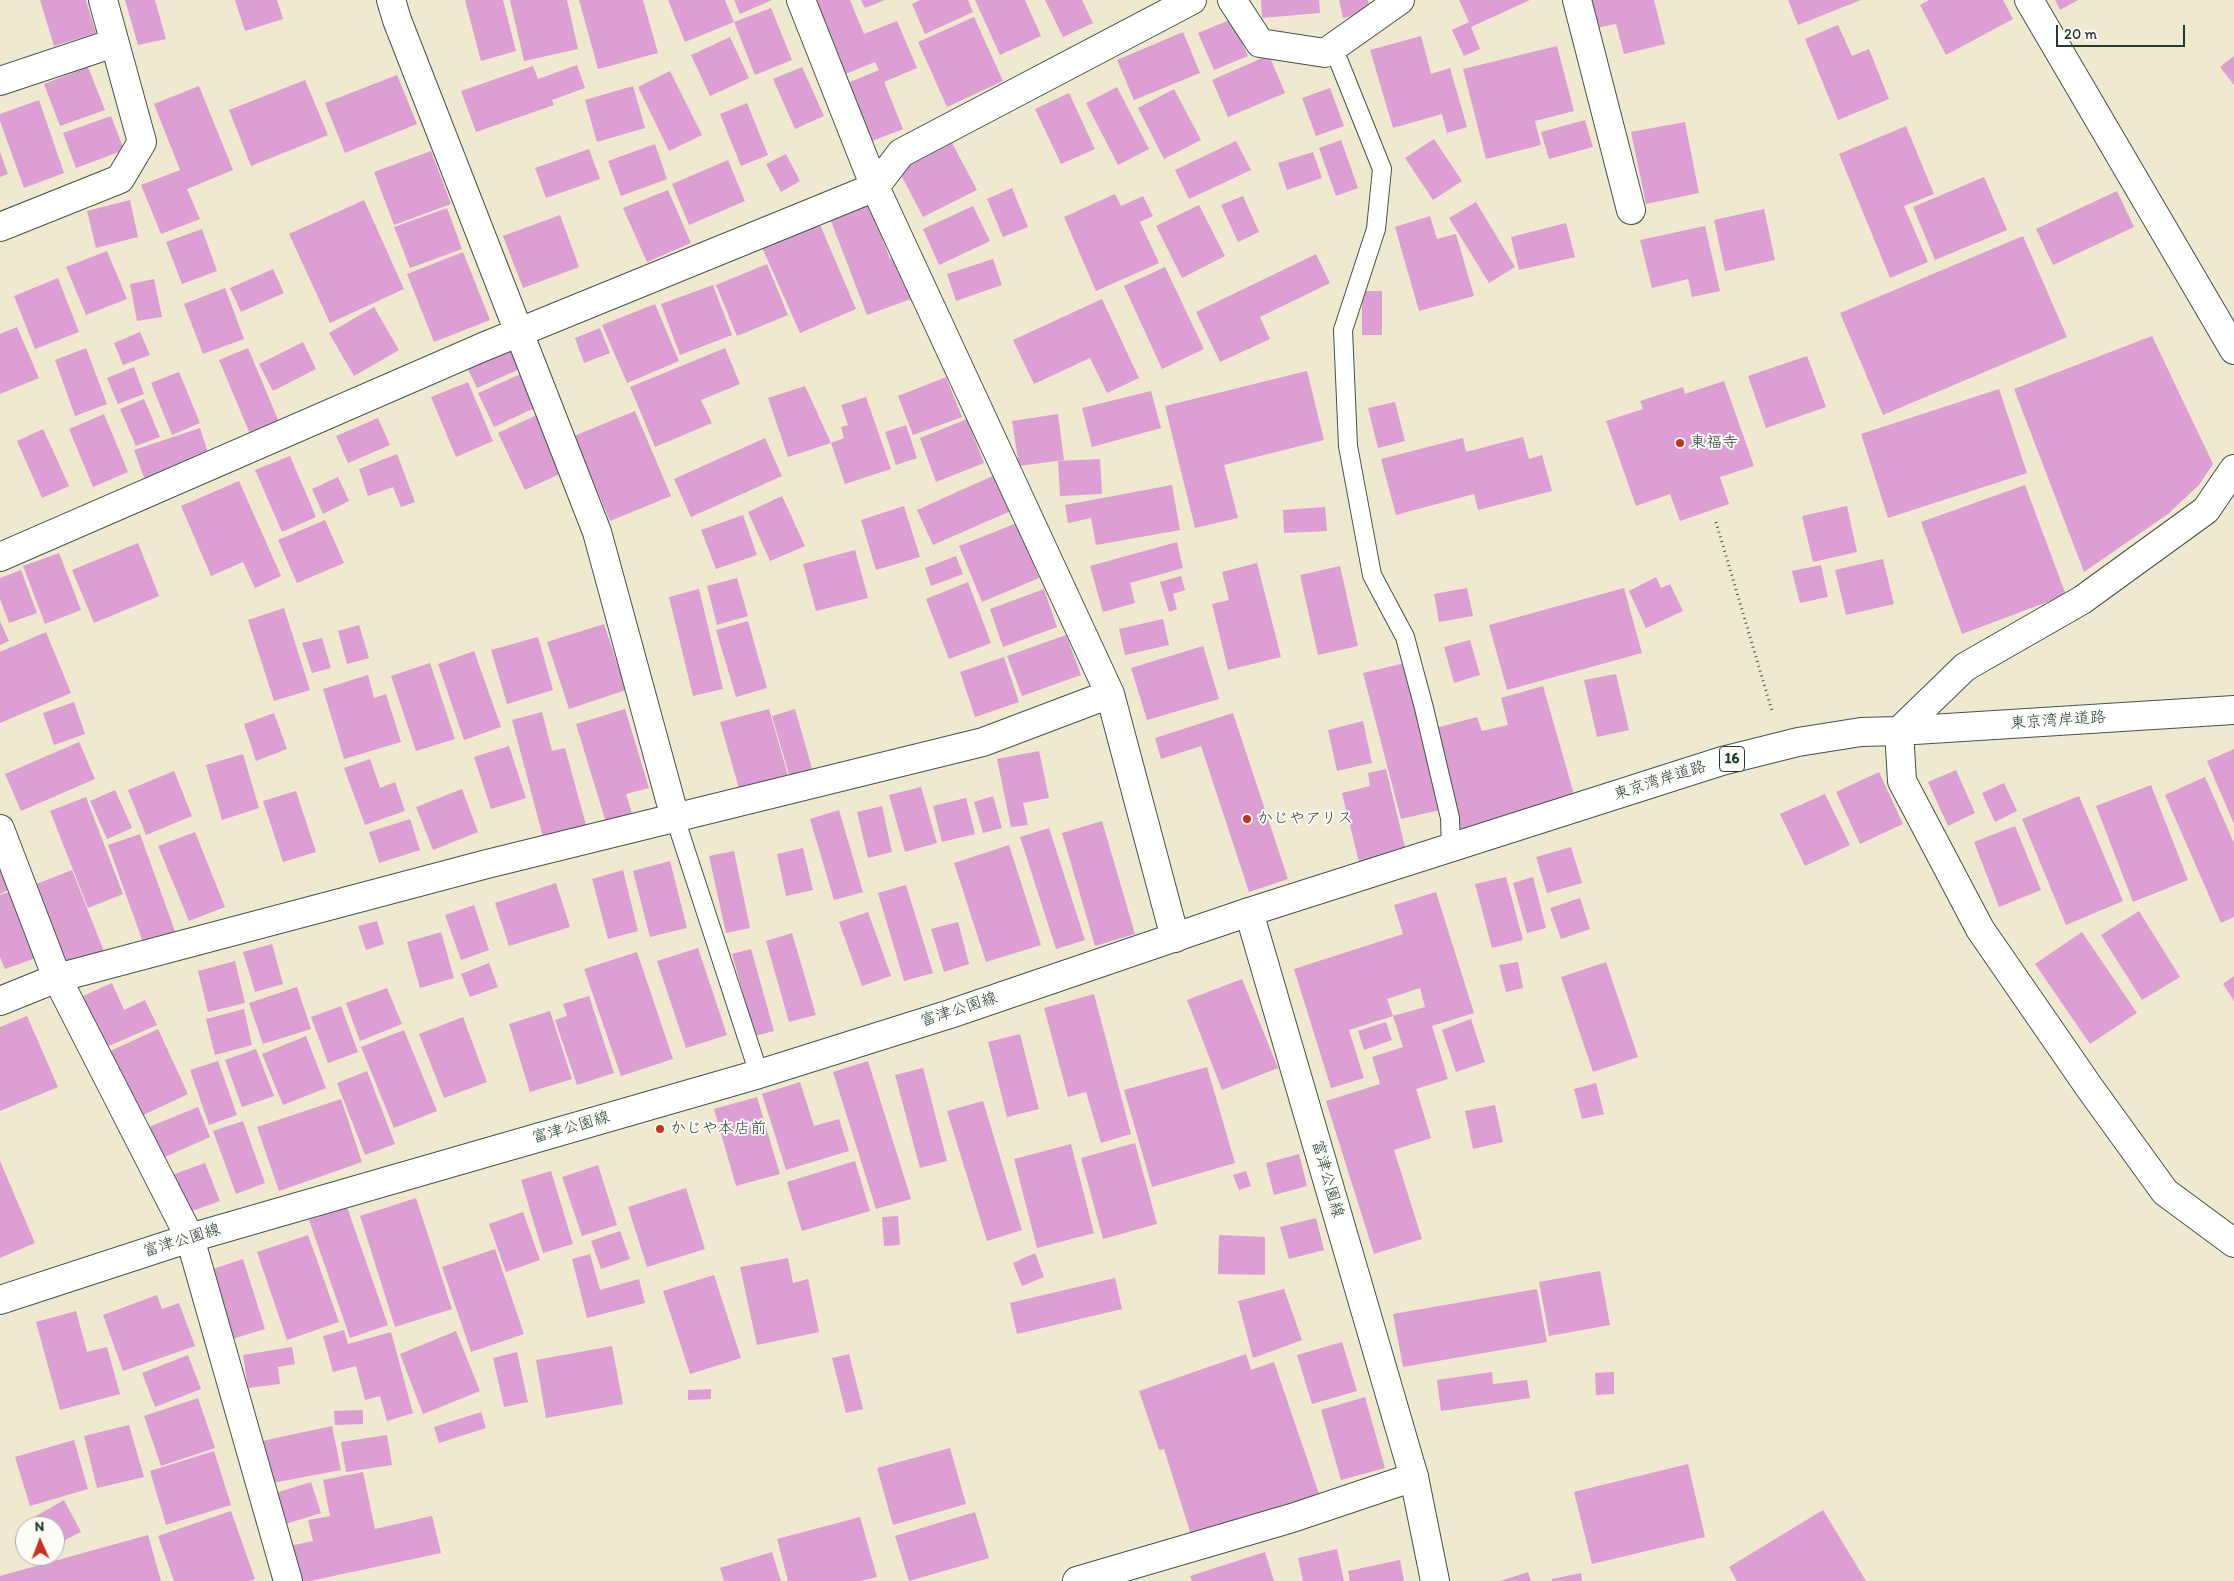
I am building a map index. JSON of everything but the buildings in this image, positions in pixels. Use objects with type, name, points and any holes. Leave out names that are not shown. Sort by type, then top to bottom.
[{"type":"main road","points":[[0,227],[120,179],[142,142],[103,0]]},
{"type":"main road","points":[[391,0],[396,20],[597,532],[675,818]]},
{"type":"main road","points":[[801,0],[875,187],[1110,694],[1175,938]]},
{"type":"main road","points":[[0,557],[518,332],[744,242],[875,187],[902,153],[1192,0]]},
{"type":"main road","points":[[1232,0],[1260,43],[1325,53],[1400,0]]},
{"type":"main road","points":[[1577,0],[1631,210]]},
{"type":"main road","points":[[2029,0],[2232,339]]},
{"type":"main road","points":[[0,81],[114,43]]},
{"type":"main road","points":[[2234,469],[2206,510],[2082,600],[1965,667],[1899,731],[1902,781],[1980,929],[2164,1192],[2234,1243]]},
{"type":"main road","points":[[0,1001],[57,978],[486,864],[983,742],[1110,694]]},
{"type":"main road","name":"東京湾岸道路","points":[[1250,912],[1722,761],[1798,742],[1861,732],[2234,710]]},
{"type":"main road","points":[[0,829],[57,978],[190,1238],[288,1581]]},
{"type":"main road","name":"富津公園線","points":[[0,1300],[190,1238],[759,1074],[950,1014],[1250,912],[1414,1478],[1435,1581]]},
{"type":"main road","points":[[1077,1581],[1292,1518],[1414,1478]]},
{"type":"lane","points":[[1333,47],[1382,169],[1376,229],[1343,330],[1348,446],[1372,574],[1405,637],[1424,708],[1450,818],[1451,849]]},
{"type":"lane","points":[[675,818],[759,1074]]},
{"type":"path","points":[[1716,522],[1774,719]]},
{"type":"place","name":"東福寺","points":[[1680,443]]},
{"type":"place","name":"かじやアリス","points":[[1247,819]]},
{"type":"place","name":"かじや本店前","points":[[660,1129]]}]
